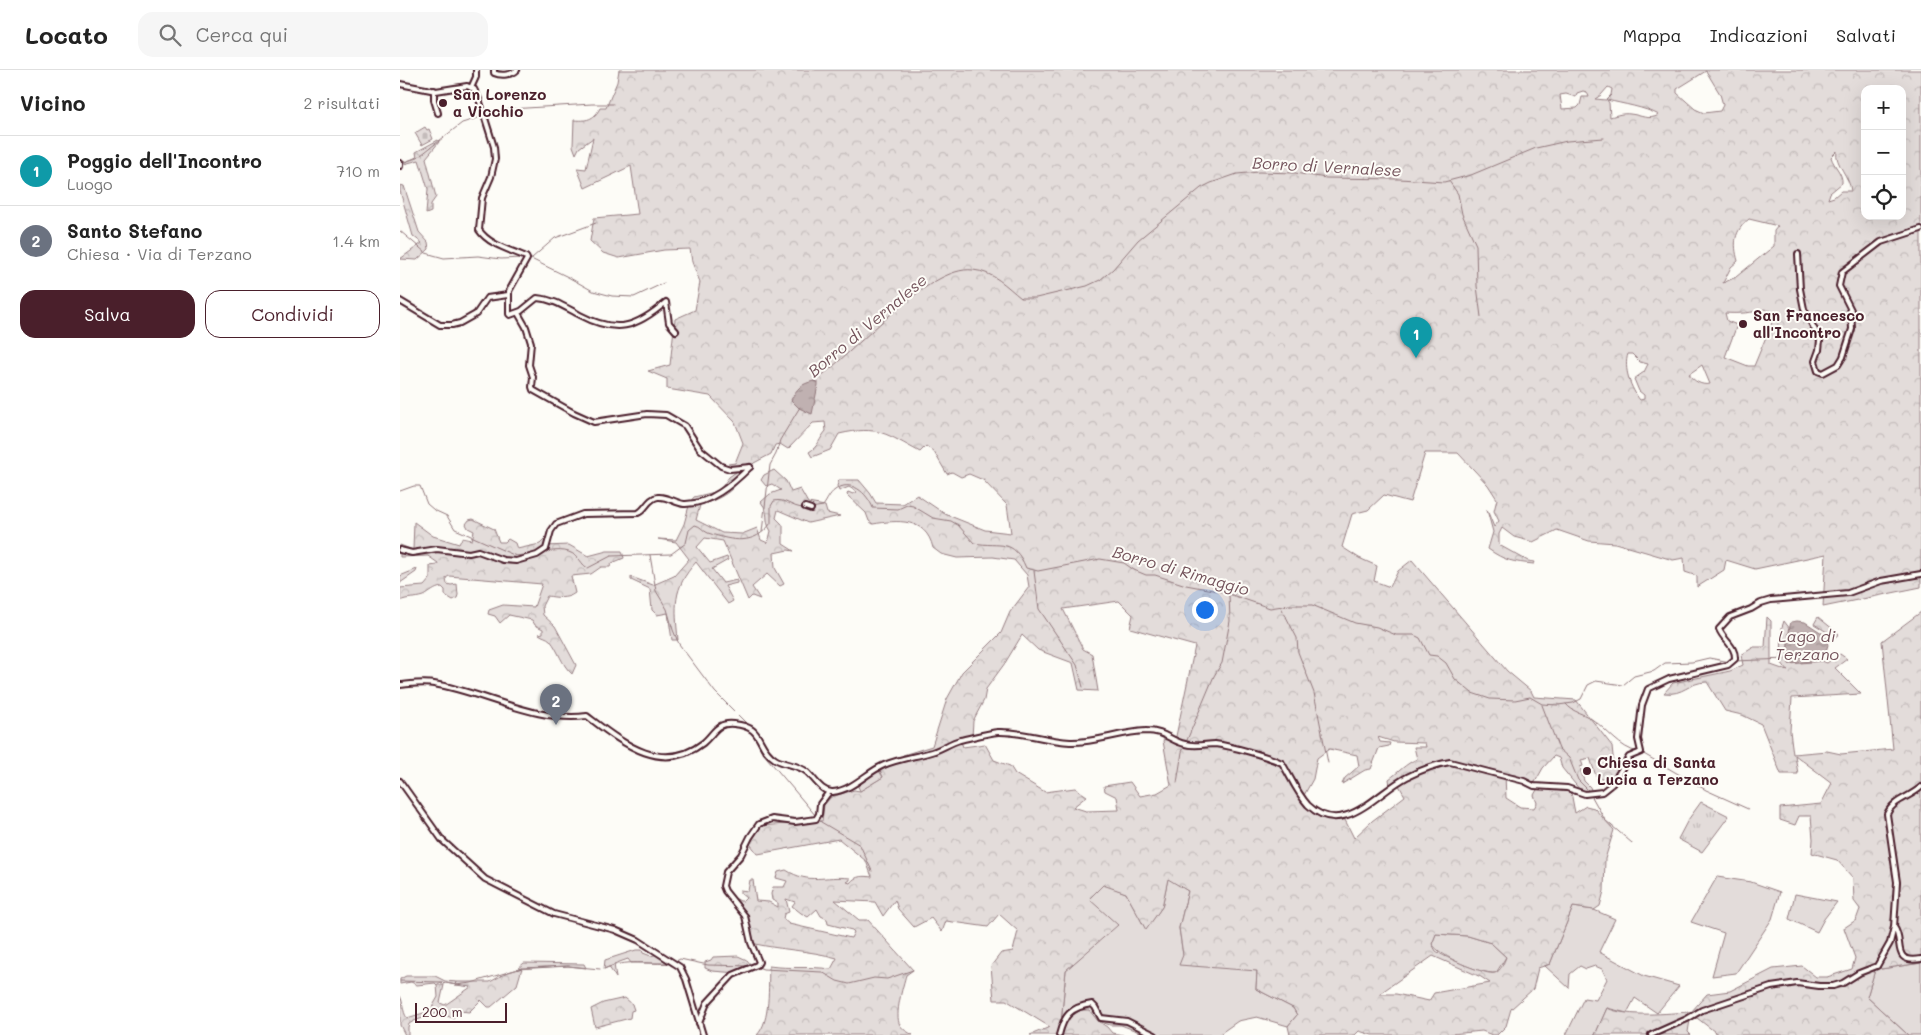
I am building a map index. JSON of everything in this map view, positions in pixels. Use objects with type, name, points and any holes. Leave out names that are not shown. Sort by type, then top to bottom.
[{"type":"street","points":[[471,88],[476,78],[476,70]]},
{"type":"street","points":[[494,70],[496,75],[504,75],[517,70]]},
{"type":"street","points":[[400,84],[434,90],[467,86],[474,90],[479,99],[494,147],[495,159],[491,177],[482,198],[479,230],[497,245],[527,259],[508,295],[509,314],[518,313],[537,298],[547,299],[591,320],[616,327],[644,318],[666,302],[670,323],[676,332]]},
{"type":"street","points":[[434,90],[434,100],[438,113]]},
{"type":"street","points":[[1798,254],[1802,302],[1806,314],[1820,340],[1815,366],[1820,372],[1823,372],[1832,370],[1842,360],[1852,329],[1853,317],[1851,310],[1839,286],[1842,272],[1881,242],[1921,229]]},
{"type":"street","points":[[400,301],[440,325],[452,325],[460,323],[476,314],[487,298],[508,295]]},
{"type":"street","points":[[400,550],[412,553],[437,549],[469,553],[478,552],[508,561],[524,560],[537,555],[546,548],[551,530],[556,524],[583,514],[638,513],[644,510],[653,498],[658,497],[666,497],[685,504],[705,500],[717,494],[750,467],[726,469],[700,449],[685,426],[666,414],[647,414],[594,422],[533,390],[533,377],[529,365],[531,343],[526,327],[518,313]]},
{"type":"street","points":[[805,507],[811,509]]},
{"type":"street","points":[[400,685],[435,684],[542,714],[568,717],[587,716],[613,736],[645,754],[654,756],[674,755],[691,749],[703,743],[713,730],[724,725],[747,726],[755,730],[760,742],[776,760],[803,769],[829,792],[851,786],[881,766],[906,756],[930,753],[959,740],[992,733],[1022,734],[1071,742],[1146,731],[1160,732],[1182,744],[1217,744],[1282,762],[1298,792],[1320,814],[1334,817],[1349,816],[1407,777],[1440,763],[1450,762],[1524,781],[1534,786],[1567,788],[1585,794],[1593,794],[1608,789],[1629,758],[1641,752],[1638,739],[1642,705],[1648,689],[1669,679],[1728,665],[1735,659],[1732,647],[1719,628],[1730,617],[1751,610],[1761,603],[1771,600],[1848,593],[1881,581],[1921,574]]},
{"type":"street","points":[[400,780],[442,840],[485,879],[554,914],[616,930],[638,940],[680,967],[686,979],[702,1035]]},
{"type":"street","points":[[1651,1035],[1687,1019],[1699,1011],[1783,984],[1797,983],[1824,986],[1844,983],[1859,973],[1877,966],[1890,943],[1894,927],[1896,882],[1887,814],[1895,803],[1913,794],[1921,787]]},
{"type":"street","points":[[699,1024],[707,1003],[733,975],[757,965],[758,962],[751,943],[745,916],[725,892],[723,886],[726,872],[741,855],[759,824],[772,819],[795,822],[816,819],[819,814],[820,804],[829,792]]},
{"type":"street","points":[[1894,927],[1897,932],[1899,950],[1902,956],[1910,960],[1921,959]]},
{"type":"street","points":[[1058,1035],[1061,1024],[1074,1009],[1092,1004],[1101,1018],[1127,1022],[1155,1035]]},
{"type":"green space","points":[[619,70],[1921,70],[1921,587],[1823,607],[1826,554],[1755,569],[1726,560],[1724,570],[1697,587],[1697,576],[1685,572],[1684,558],[1673,560],[1615,543],[1589,541],[1557,530],[1533,542],[1514,537],[1502,528],[1499,534],[1499,545],[1528,561],[1535,562],[1534,564],[1510,560],[1488,549],[1493,532],[1487,510],[1494,527],[1499,521],[1494,511],[1497,499],[1488,485],[1458,453],[1425,453],[1410,502],[1384,495],[1368,510],[1352,514],[1342,547],[1359,558],[1377,566],[1374,581],[1390,587],[1398,571],[1412,560],[1507,671],[1531,691],[1534,697],[1576,700],[1612,746],[1614,766],[1618,769],[1611,780],[1606,781],[1596,776],[1590,758],[1581,760],[1583,766],[1580,767],[1584,781],[1592,792],[1580,790],[1562,768],[1559,758],[1554,756],[1543,768],[1534,784],[1515,775],[1505,775],[1506,798],[1520,807],[1534,808],[1537,803],[1534,795],[1538,788],[1571,792],[1575,813],[1586,806],[1594,808],[1614,830],[1605,859],[1604,891],[1600,906],[1594,910],[1573,907],[1550,964],[1538,968],[1533,989],[1511,1009],[1506,1026],[1497,1035],[1482,1031],[1442,1035],[1372,1035],[1359,1031],[1355,1035],[1290,1035],[1288,1026],[1297,1015],[1293,1008],[1256,989],[1257,971],[1179,965],[1183,955],[1179,928],[1188,891],[1168,879],[1162,907],[1146,930],[1126,893],[1103,885],[1089,899],[1118,925],[1066,970],[1061,1023],[1081,1010],[1089,1010],[1112,1033],[1123,1035],[1030,1035],[1050,1027],[1006,1000],[994,1000],[991,966],[1001,953],[1013,951],[1018,931],[999,914],[988,927],[946,921],[942,932],[931,918],[914,927],[898,909],[895,900],[883,916],[875,902],[835,900],[859,920],[868,920],[913,970],[906,975],[900,1000],[898,1020],[901,1027],[913,1035],[757,1035],[765,1021],[767,1012],[769,966],[831,969],[837,958],[751,943],[745,916],[731,896],[743,901],[746,898],[740,893],[740,890],[748,891],[750,880],[753,880],[756,901],[769,902],[778,907],[778,903],[772,900],[771,894],[773,887],[784,887],[787,881],[776,878],[778,872],[786,870],[795,875],[810,878],[850,878],[847,882],[850,883],[857,877],[872,877],[866,861],[839,839],[758,854],[750,844],[761,826],[822,821],[824,805],[831,797],[854,790],[860,791],[883,777],[880,770],[898,762],[903,755],[932,746],[947,699],[962,672],[1001,633],[1010,612],[1029,587],[1027,575],[1014,560],[993,557],[957,558],[941,554],[933,548],[924,531],[917,526],[901,522],[873,524],[869,521],[866,513],[847,495],[848,492],[853,494],[857,492],[849,487],[839,491],[837,486],[839,480],[859,480],[876,503],[903,504],[917,495],[945,514],[985,530],[1011,533],[1007,505],[983,480],[969,474],[961,477],[952,472],[947,474],[934,452],[926,446],[920,452],[890,436],[873,431],[864,430],[839,434],[830,450],[812,457],[809,452],[817,445],[826,431],[825,422],[813,423],[788,449],[780,444],[775,445],[771,454],[750,467],[741,469],[740,477],[732,489],[720,497],[700,505],[696,520],[722,533],[742,534],[757,528],[761,540],[768,543],[771,531],[767,523],[766,510],[761,502],[770,494],[781,490],[772,484],[766,486],[761,480],[764,475],[774,470],[786,481],[791,492],[800,489],[808,503],[825,506],[827,513],[840,516],[808,523],[778,510],[776,518],[783,525],[783,544],[794,551],[788,550],[774,553],[775,568],[784,584],[780,586],[767,574],[752,587],[760,599],[752,596],[748,600],[723,541],[705,538],[697,547],[710,563],[727,557],[728,560],[712,569],[723,583],[737,580],[737,583],[725,586],[733,601],[728,604],[696,562],[688,572],[679,590],[676,607],[678,640],[672,640],[668,613],[657,615],[652,610],[650,589],[631,580],[631,577],[653,585],[674,576],[689,559],[676,542],[658,539],[676,540],[684,524],[690,502],[694,497],[719,491],[729,477],[736,472],[724,469],[728,464],[735,463],[743,443],[735,422],[710,396],[667,389],[667,379],[648,371],[670,365],[675,319],[695,310],[700,282],[692,262],[690,249],[664,250],[619,258],[603,253],[590,241],[594,218],[638,214],[631,166],[585,188],[577,168],[586,169],[593,138],[579,148],[576,154],[573,146],[574,120],[589,119],[600,108],[606,108],[617,82]],"holes":[[[1706,71],[1720,94],[1723,105],[1720,111],[1704,113],[1695,109],[1677,93],[1677,89]],[[1608,87],[1612,89],[1611,95],[1606,100],[1595,99]],[[1583,91],[1587,92],[1589,97],[1582,97],[1577,108],[1562,109],[1560,95],[1566,94],[1576,97],[1577,93]],[[1607,100],[1659,115],[1651,118],[1627,114],[1610,117]],[[1837,151],[1838,160],[1851,191],[1841,191],[1828,199],[1830,193],[1842,183],[1841,176],[1831,157]],[[1749,219],[1778,226],[1774,231],[1774,246],[1736,277],[1723,283],[1731,267],[1738,261],[1735,243],[1740,228]],[[1765,309],[1768,311],[1764,314],[1773,320],[1754,366],[1748,366],[1725,357],[1737,325],[1727,321],[1725,313]],[[1628,354],[1632,354],[1640,362],[1648,364],[1644,372],[1634,379],[1639,391],[1644,395],[1644,399],[1640,400],[1637,395],[1631,384],[1626,366]],[[1702,365],[1710,384],[1701,384],[1689,374]],[[1119,601],[1133,615],[1130,628],[1195,646],[1175,741],[1167,734],[1163,741],[1171,785],[1157,793],[1140,796],[1130,782],[1104,786],[1105,791],[1117,797],[1119,810],[1086,811],[1073,807],[1087,796],[1075,788],[1045,792],[1015,774],[1010,766],[994,760],[985,744],[963,747],[960,739],[972,737],[973,721],[984,700],[986,689],[1022,635],[1038,650],[1073,663],[1079,690],[1098,691],[1092,654],[1083,649],[1063,609]],[[1378,737],[1394,742],[1425,743],[1426,747],[1414,747],[1417,759],[1389,779],[1390,786],[1396,780],[1405,796],[1372,821],[1354,838],[1345,820],[1321,813],[1303,797],[1313,779],[1317,758],[1329,749],[1357,755],[1359,766],[1345,778],[1342,784],[1365,770],[1371,769],[1379,748],[1389,746],[1390,743],[1380,742]],[[786,899],[795,902],[792,906],[808,917],[817,909],[821,916],[827,919],[828,924],[854,932],[851,938],[789,924],[783,919],[784,914],[789,912]],[[1436,934],[1468,936],[1491,943],[1506,957],[1502,966],[1495,973],[1484,972],[1447,957],[1436,951],[1432,944]],[[1433,956],[1481,977],[1490,983],[1434,993],[1429,1001],[1396,994],[1379,994]]]},
{"type":"green space","points":[[425,127],[427,130],[429,129],[433,139],[422,145],[415,133]]},
{"type":"green space","points":[[438,140],[439,142],[426,158],[436,197],[431,204],[431,212],[426,214],[428,189],[419,160],[404,164],[400,170],[403,162],[417,158],[416,152]]},
{"type":"green space","points":[[400,185],[404,186],[419,232],[428,242],[429,249],[417,260],[400,259],[422,243],[413,236]]},
{"type":"green space","points":[[473,519],[494,529],[499,542],[505,542],[508,539],[515,543],[517,549],[540,544],[544,540],[547,541],[545,546],[569,545],[588,556],[607,551],[622,551],[624,558],[612,563],[610,567],[601,567],[591,574],[571,576],[575,593],[565,597],[547,596],[542,606],[543,615],[555,626],[576,665],[572,674],[565,666],[550,640],[539,634],[543,633],[543,629],[535,625],[532,620],[509,615],[500,623],[495,616],[488,614],[489,610],[503,605],[534,607],[542,584],[449,576],[446,578],[447,584],[457,584],[457,598],[453,600],[445,595],[445,590],[442,587],[434,589],[424,596],[400,601],[400,588],[424,586],[430,579],[430,566],[437,565],[438,563],[428,556],[400,557],[400,545],[413,550],[414,522],[433,536],[459,544],[462,538],[472,540],[474,531],[468,528],[466,524],[469,520]]},
{"type":"green space","points":[[417,569],[416,572],[400,583],[400,576]]},
{"type":"green space","points":[[1921,612],[1921,963],[1881,969],[1878,960],[1867,997],[1908,1035],[1719,1035],[1697,1018],[1690,1020],[1688,1032],[1691,1035],[1595,1035],[1607,1008],[1637,1014],[1691,1012],[1707,994],[1730,991],[1773,969],[1802,966],[1816,977],[1827,977],[1852,969],[1855,958],[1844,928],[1856,920],[1860,909],[1854,901],[1853,878],[1837,860],[1812,853],[1811,816],[1799,816],[1795,825],[1780,820],[1780,808],[1821,804],[1832,783],[1795,755],[1798,774],[1781,774],[1761,724],[1742,715],[1725,711],[1707,682],[1695,684],[1676,693],[1664,693],[1673,683],[1730,671],[1743,665],[1741,655],[1754,647],[1765,647],[1767,617],[1771,621],[1771,665],[1788,671],[1781,662],[1782,627],[1784,621],[1790,629],[1788,645],[1789,664],[1822,661],[1827,663],[1840,654],[1847,659],[1835,668],[1861,694],[1792,698],[1790,731],[1793,754],[1827,751],[1841,754],[1893,749],[1882,641]]},
{"type":"green space","points":[[1818,617],[1839,634],[1835,637],[1814,624]]},
{"type":"green space","points":[[879,771],[883,777],[860,791],[857,784]]},
{"type":"green space","points":[[1701,802],[1729,816],[1702,852],[1678,839],[1688,820]]},
{"type":"green space","points":[[1717,877],[1751,882],[1780,892],[1772,919],[1736,973],[1712,976],[1724,933],[1691,922]]},
{"type":"green space","points":[[1168,878],[1188,891],[1179,928],[1183,955],[1257,971],[1256,989],[1293,1008],[1297,1015],[1288,1026],[1257,1017],[1238,1021],[1218,1035],[1147,1035],[1121,1025],[1110,1025],[1098,1021],[1061,1024],[1066,970],[1094,945],[1089,899],[1103,884],[1126,893],[1146,929],[1162,907]]},
{"type":"green space","points":[[1795,894],[1837,902],[1817,932],[1789,919]]},
{"type":"green space","points":[[1573,907],[1594,910],[1615,919],[1599,952],[1644,976],[1679,986],[1657,1013],[1635,998],[1627,1013],[1607,1008],[1595,1035],[1566,1035],[1584,998],[1596,1000],[1607,979],[1602,969],[1595,966],[1586,969],[1580,966],[1570,974],[1569,988],[1545,966],[1550,964]]},
{"type":"green space","points":[[1436,934],[1468,936],[1491,943],[1506,957],[1496,973],[1471,968],[1437,949],[1432,944]]},
{"type":"green space","points":[[636,950],[642,950],[643,953],[651,956],[657,954],[672,966],[667,963],[631,963],[628,959],[614,964],[616,978],[609,967],[604,969],[605,960]]},
{"type":"green space","points":[[738,956],[747,960],[751,965],[737,973],[712,971],[705,968],[705,962],[713,957]]},
{"type":"green space","points":[[1878,959],[1881,969],[1921,963],[1921,1035],[1908,1035],[1867,997]]},
{"type":"green space","points":[[524,963],[584,964],[586,968],[568,966],[517,969]]},
{"type":"green space","points":[[522,968],[517,985],[491,1007],[488,1007],[481,1000],[469,1012],[460,1011],[453,1018],[438,1013],[409,1024],[408,1035],[405,1035],[400,1025],[400,996],[407,1018],[431,1009],[438,997],[437,985],[444,985],[440,1003],[445,1005],[471,987],[456,985],[457,982],[490,982],[508,972]]},
{"type":"green space","points":[[406,976],[435,976],[445,981],[457,982],[456,985],[441,982],[437,985],[435,983],[417,985],[411,982],[400,984],[400,979]]},
{"type":"green space","points":[[625,998],[632,1004],[634,1010],[631,1011],[630,1018],[595,1027],[591,1009],[603,1003]]},
{"type":"water","points":[[814,381],[818,382],[818,385],[812,414],[799,408],[791,400],[800,387]]},
{"type":"water","name":"Lago di Terzano","points":[[1791,622],[1805,622],[1825,635],[1828,645],[1823,660],[1789,664],[1790,626]]},
{"type":"waterway","points":[[421,155],[462,123],[494,113],[510,109],[613,104]]},
{"type":"waterway","name":"Borro di Vernalese","points":[[814,381],[891,314],[935,281],[955,272],[980,271],[999,280],[1021,298],[1036,298],[1087,286],[1100,280],[1113,269],[1138,240],[1201,188],[1237,174],[1259,172],[1295,173],[1326,178],[1400,179],[1444,182],[1471,175],[1536,148],[1567,141],[1604,138]]},
{"type":"waterway","points":[[401,164],[419,156]]},
{"type":"waterway","points":[[1449,181],[1458,194],[1462,214],[1476,245],[1477,286],[1481,317]]},
{"type":"waterway","points":[[532,258],[555,238],[596,223]]},
{"type":"waterway","points":[[400,231],[426,253],[444,258],[478,256],[501,259],[522,258]]},
{"type":"waterway","points":[[529,258],[593,291],[612,296],[634,297],[664,283]]},
{"type":"waterway","name":"Borro di Vernalese","points":[[762,532],[770,465],[780,440],[800,407]]},
{"type":"waterway","name":"Borro di Rimaggio","points":[[400,491],[420,486],[427,504],[434,510],[447,516],[455,529],[516,556],[537,553]]},
{"type":"waterway","name":"Borro di Rimaggio","points":[[811,508],[823,506],[835,490],[841,487],[852,486],[867,497],[873,508],[898,509],[907,505],[913,506],[933,518],[951,521],[958,525],[974,543],[1011,548],[1021,558],[1026,568],[1038,571],[1100,559],[1124,563],[1146,575],[1155,575],[1186,585],[1223,592],[1270,608],[1289,605],[1312,605],[1355,623],[1377,627],[1396,635],[1414,635],[1420,638],[1429,655],[1437,656],[1446,663],[1455,679],[1472,693],[1490,699],[1515,700],[1530,697],[1542,704],[1558,705],[1573,703],[1581,699],[1588,685],[1596,681],[1623,685],[1634,676],[1654,671],[1665,663],[1692,662],[1709,658],[1730,662]]},
{"type":"waterway","name":"Borro di Rimaggio","points":[[543,552],[560,551],[572,553],[588,568],[611,556],[671,554],[686,543],[689,530],[695,525],[708,533],[726,538],[742,540],[750,538],[758,535],[771,523],[771,506],[774,501],[778,500],[804,508]]},
{"type":"waterway","points":[[650,555],[656,591],[667,609],[679,644],[715,692],[748,725]]},
{"type":"waterway","points":[[1034,571],[1039,609],[1077,665],[1083,687]]},
{"type":"waterway","points":[[1177,783],[1182,752],[1214,676],[1222,663],[1230,621],[1229,594]]},
{"type":"waterway","points":[[1281,607],[1297,638],[1298,652],[1314,693],[1328,763]]},
{"type":"waterway","name":"Borro di Rimaggio","points":[[1734,661],[1788,659]]},
{"type":"waterway","points":[[1566,704],[1593,720],[1619,743],[1638,752]]},
{"type":"waterway","points":[[1542,705],[1559,749],[1569,758],[1578,780],[1589,791]]},
{"type":"waterway","points":[[754,735],[762,752],[821,822],[860,845],[872,871]]},
{"type":"waterway","points":[[1642,753],[1706,790],[1748,809]]},
{"type":"waterway","points":[[1591,795],[1605,820],[1632,843]]},
{"type":"waterway","points":[[676,961],[680,959],[708,965],[751,966]]},
{"type":"waterway","points":[[604,969],[629,963],[671,963]]},
{"type":"waterway","points":[[400,981],[441,982],[456,985],[471,983],[522,968],[568,966],[600,969]]},
{"type":"waterway","points":[[758,967],[763,969],[822,972],[837,981],[849,984],[874,978],[887,979],[913,970]]},
{"type":"place","name":"San Lorenzo a Vicchio","points":[[443,103]]},
{"type":"place","name":"San Francesco all'Incontro","points":[[1743,324]]},
{"type":"place","name":"Poggio dell'Incontro","points":[[1416,358]]},
{"type":"place","name":"Santo Stefano","points":[[556,725]]},
{"type":"place","name":"Chiesa di Santa Lucia a Terzano","points":[[1587,771]]}]
